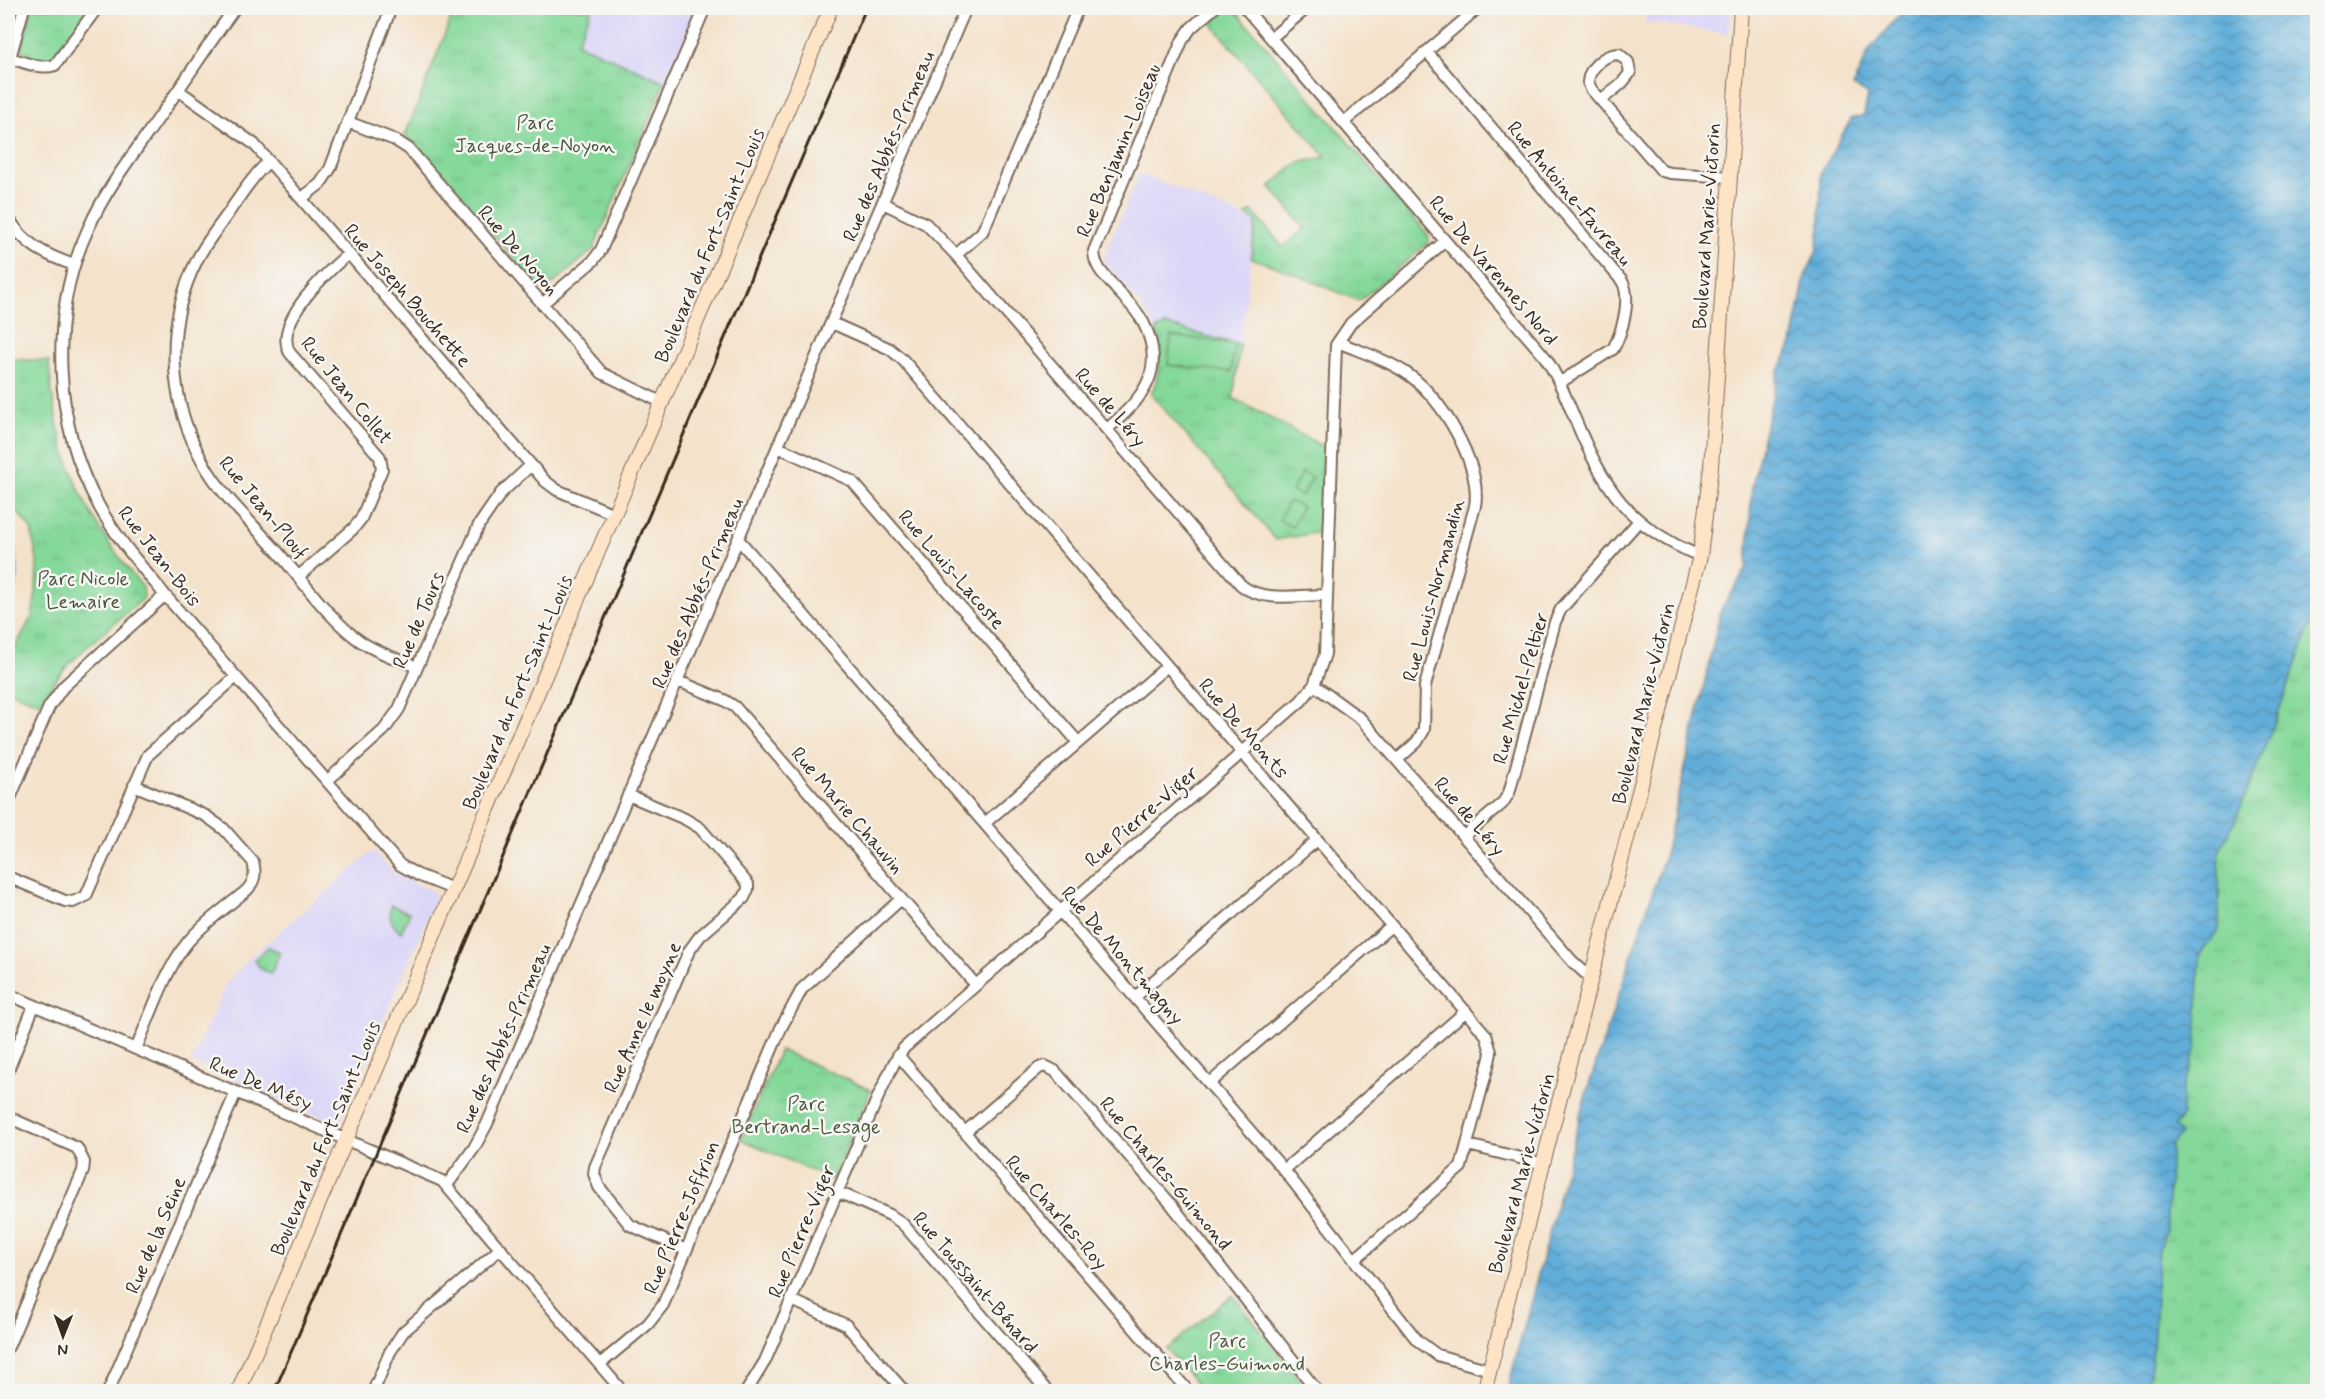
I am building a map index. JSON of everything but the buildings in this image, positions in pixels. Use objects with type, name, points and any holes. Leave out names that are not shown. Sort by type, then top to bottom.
[{"type":"street","points":[[24,8],[9,62],[47,68],[55,65],[97,8]]},
{"type":"street","name":"Rue Jean-Bois","points":[[235,8],[96,212],[74,265],[63,322],[62,352],[65,401],[74,444],[86,478],[107,520],[165,595],[328,780],[400,866],[453,890]]},
{"type":"street","points":[[302,198],[326,178],[392,8]]},
{"type":"street","points":[[542,304],[592,261],[601,250],[705,8]]},
{"type":"street","name":"Boulevard du Fort-Saint-Louis","points":[[238,1392],[831,8]]},
{"type":"street","name":"Rue des Abbés-Primeau","points":[[447,1185],[474,1148],[487,1125],[966,8]]},
{"type":"street","points":[[956,255],[982,232],[985,226],[1078,8]]},
{"type":"street","name":"Rue Benjamin-Loiseau","points":[[1107,429],[1132,408],[1144,392],[1150,376],[1152,353],[1144,322],[1098,268],[1094,251],[1182,41],[1191,28],[1214,8]]},
{"type":"street","name":"Rue De Varennes Nord","points":[[1245,8],[1545,357],[1600,472],[1626,509],[1638,522],[1658,535],[1700,556]]},
{"type":"street","points":[[1271,38],[1307,8]]},
{"type":"street","points":[[1344,122],[1478,8]]},
{"type":"street","name":"Boulevard Marie-Victorin","points":[[1484,1392],[1700,556],[1711,467],[1741,8]]},
{"type":"street","name":"Rue Antoine-Favreau","points":[[1427,52],[1622,281],[1626,289],[1627,300],[1613,349],[1559,383]]},
{"type":"street","points":[[1601,100],[1622,83],[1630,73],[1628,62],[1619,54],[1608,55],[1591,71],[1588,82],[1601,100],[1662,171],[1729,177]]},
{"type":"street","name":"Rue Joseph Bouchette","points":[[178,90],[248,139],[269,161],[553,488],[614,514]]},
{"type":"street","name":"Rue De Noyon","points":[[348,122],[395,140],[409,149],[602,373],[663,403]]},
{"type":"street","name":"Rue Jean-Plouf","points":[[269,161],[255,176],[203,249],[191,272],[180,305],[176,324],[175,372],[177,394],[186,425],[205,466],[228,496],[351,634],[373,649],[417,668]]},
{"type":"street","name":"Rue de Léry","points":[[883,203],[926,224],[956,255],[1246,589],[1265,595],[1327,595]]},
{"type":"street","points":[[8,217],[16,231],[35,249],[74,265]]},
{"type":"street","points":[[1338,342],[1351,323],[1445,241]]},
{"type":"street","name":"Rue Jean Collet","points":[[299,576],[353,529],[368,506],[382,469],[380,457],[290,353],[285,340],[288,327],[317,281],[348,254]]},
{"type":"street","name":"Rue De Monts","points":[[832,323],[890,349],[903,360],[1486,1035],[1491,1052],[1464,1161],[1458,1171],[1354,1260]]},
{"type":"street","name":"Rue Pierre-Viger","points":[[746,1392],[765,1361],[898,1056],[911,1041],[975,984],[1301,701],[1314,685],[1325,654],[1335,356],[1338,342]]},
{"type":"street","name":"Rue Louis-Normandin","points":[[1338,342],[1396,367],[1424,388],[1449,420],[1476,483],[1475,506],[1425,686],[1424,730],[1418,742],[1397,760]]},
{"type":"street","name":"Rue Louis-Lacoste","points":[[778,447],[852,481],[1078,742]]},
{"type":"street","name":"Rue de Tours","points":[[328,780],[392,722],[479,525],[497,499],[531,465]]},
{"type":"street","name":"Rue Michel-Peltier","points":[[1464,836],[1502,804],[1509,793],[1555,622],[1561,609],[1638,522]]},
{"type":"street","name":"Rue De Montmagny","points":[[739,540],[1284,1170],[1423,1346],[1437,1355],[1490,1370]]},
{"type":"street","points":[[8,803],[43,720],[63,687],[165,595]]},
{"type":"street","points":[[985,823],[1166,666]]},
{"type":"street","points":[[8,877],[65,901],[73,902],[86,896],[148,755],[236,677]]},
{"type":"street","name":"Rue Marie Chauvin","points":[[678,681],[724,700],[735,707],[975,984]]},
{"type":"street","name":"Rue de Léry","points":[[1314,685],[1356,713],[1573,962],[1585,973],[1593,975]]},
{"type":"street","points":[[134,785],[216,822],[253,862],[255,870],[252,884],[247,890],[193,937],[182,950],[171,969],[136,1049]]},
{"type":"street","name":"Rue Anne le moyne","points":[[628,795],[685,819],[700,828],[748,884],[744,898],[700,936],[685,958],[598,1159],[594,1174],[598,1187],[630,1225],[686,1250]]},
{"type":"street","points":[[1135,997],[1317,840]]},
{"type":"street","name":"Rue Pierre-Joffrion","points":[[600,1364],[656,1316],[663,1305],[797,997],[810,981],[901,899]]},
{"type":"street","points":[[1210,1083],[1391,926]]},
{"type":"street","name":"Rue De Mésy","points":[[8,994],[437,1178],[447,1185],[623,1392]]},
{"type":"street","points":[[8,1070],[34,1006]]},
{"type":"street","points":[[1284,1170],[1466,1011]]},
{"type":"street","name":"Rue Charles-Roy","points":[[898,1056],[1190,1392]]},
{"type":"street","name":"Rue Charles-Guimond","points":[[965,1132],[1039,1068],[1045,1066],[1055,1071],[1171,1204],[1318,1392]]},
{"type":"street","name":"Rue de la Seine","points":[[108,1392],[236,1092]]},
{"type":"street","points":[[8,1117],[77,1148],[84,1162],[83,1170],[8,1347]]},
{"type":"street","points":[[1468,1145],[1544,1164]]},
{"type":"street","name":"Rue Toussaint-Bénard","points":[[837,1192],[890,1215],[902,1223],[1048,1392]]},
{"type":"street","points":[[373,1392],[390,1352],[403,1332],[501,1248]]},
{"type":"street","points":[[792,1300],[846,1325],[904,1391]]},
{"type":"shaded area","points":[[592,8],[697,8],[665,82],[576,43]]},
{"type":"shaded area","points":[[1646,8],[1731,8],[1730,34],[1645,22]]},
{"type":"shaded area","points":[[1139,173],[1256,222],[1240,345],[1166,325],[1156,330],[1143,308],[1105,263],[1104,257]]},
{"type":"shaded area","points":[[373,851],[395,874],[434,892],[436,898],[339,1123],[334,1123],[191,1062],[228,981],[255,953]]},
{"type":"green space","points":[[32,8],[90,8],[53,59],[40,61],[31,58],[21,49]]},
{"type":"green space","name":"Parc Jacques-de-Noyon","points":[[455,8],[592,8],[577,43],[665,82],[593,250],[547,289],[538,287],[417,146],[405,136]]},
{"type":"green space","points":[[1230,8],[1234,9],[1429,236],[1428,243],[1359,301],[1251,258],[1256,222],[1246,215],[1252,211],[1283,247],[1305,228],[1270,187],[1297,163],[1326,157],[1211,23]]},
{"type":"green space","name":"Parc Nicole Lemaire","points":[[8,318],[12,323],[9,359],[49,361],[58,425],[76,483],[105,536],[143,587],[144,598],[101,634],[61,673],[40,703],[8,690],[8,661],[32,616],[36,592],[37,560],[31,529],[16,510],[8,504]]},
{"type":"green space","points":[[1166,325],[1240,345],[1233,398],[1324,447],[1320,532],[1276,540],[1151,394],[1157,378],[1159,362],[1156,330]]},
{"type":"green space","points":[[1171,336],[1235,344],[1231,372],[1168,365]]},
{"type":"green space","points":[[1302,472],[1312,477],[1302,496],[1292,491]]},
{"type":"green space","points":[[1289,501],[1302,507],[1292,527],[1279,520]]},
{"type":"green space","points":[[2317,606],[2317,1391],[2146,1392],[2152,1361],[2159,1248],[2166,1230],[2171,1145],[2174,1126],[2182,1115],[2182,1090],[2196,1050],[2200,954],[2219,929],[2219,852],[2236,819],[2276,719]]},
{"type":"green space","points":[[391,905],[410,913],[401,932],[391,921]]},
{"type":"green space","points":[[268,947],[280,952],[271,974],[261,969],[254,960]]},
{"type":"green space","name":"Parc Bertrand-Lesage","points":[[780,1050],[871,1090],[832,1180],[741,1139]]},
{"type":"green space","name":"Parc Charles-Guimond","points":[[1233,1295],[1306,1388],[1302,1391],[1203,1391],[1166,1349]]},
{"type":"water","points":[[1905,8],[2317,8],[2317,606],[2276,719],[2236,819],[2219,852],[2219,929],[2200,954],[2196,1050],[2182,1090],[2182,1115],[2174,1126],[2181,1135],[2171,1145],[2166,1230],[2159,1248],[2152,1361],[2146,1391],[1507,1391],[1585,1097],[1666,851],[1721,610],[1747,568],[1752,486],[1778,373],[1792,344],[1805,276],[1816,253],[1820,228],[1821,173],[1851,119],[1864,115],[1868,94],[1853,86],[1869,50]]},
{"type":"waterway","points":[[8,553],[11,574],[8,588]]},
{"type":"railway","points":[[274,1392],[866,8]]}]
